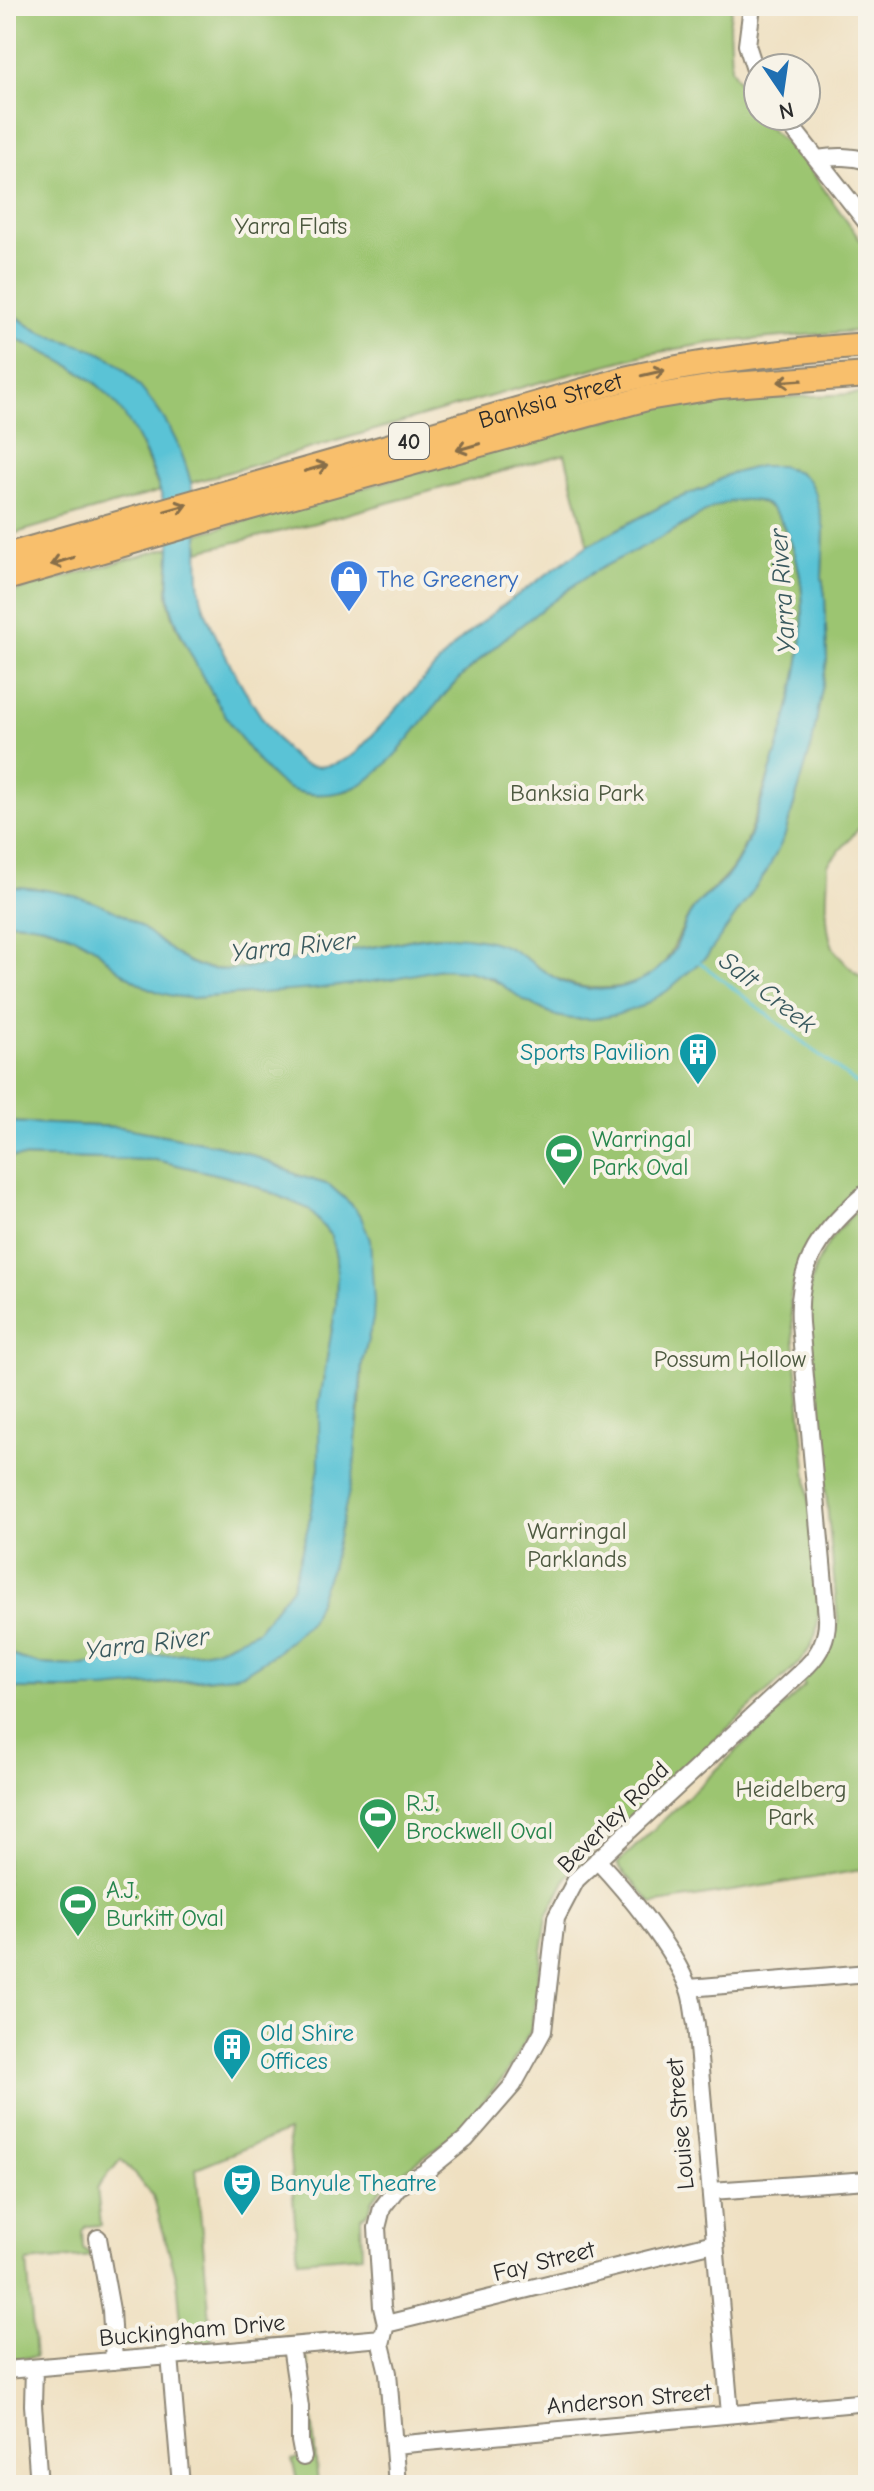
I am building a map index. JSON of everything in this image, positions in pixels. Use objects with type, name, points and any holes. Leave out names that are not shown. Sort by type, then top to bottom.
[{"type":"highway","name":"Banksia Street","points":[[244,499],[470,423],[655,372],[738,357],[868,345]]},
{"type":"highway","name":"Banksia Street","points":[[244,499],[661,395],[720,386],[868,375]]},
{"type":"highway","name":"40","points":[[6,578],[114,536],[244,499]]},
{"type":"highway","name":"40","points":[[6,556],[114,536]]},
{"type":"street","points":[[749,52],[747,45],[752,6]]},
{"type":"street","points":[[796,132],[868,224]]},
{"type":"street","points":[[817,159],[836,156],[860,159]]},
{"type":"street","points":[[833,179],[838,165],[860,159]]},
{"type":"street","name":"Beverley Road","points":[[397,2485],[388,2373],[381,2344],[384,2331],[377,2228],[382,2208],[398,2187],[424,2173],[466,2139],[513,2085],[543,2031],[556,1918],[576,1880],[807,1666],[823,1644],[827,1617],[800,1323],[800,1289],[805,1269],[819,1242],[868,1191]]},
{"type":"street","name":"Louise Street","points":[[597,1860],[645,1919],[689,1988],[696,2024],[730,2414]]},
{"type":"street","points":[[689,1988],[868,1973]]},
{"type":"street","points":[[711,2191],[868,2180]]},
{"type":"street","points":[[98,2238],[111,2310],[114,2361]]},
{"type":"street","name":"Fay Street","points":[[384,2331],[714,2243]]},
{"type":"street","name":"Buckingham Drive","points":[[6,2370],[291,2346],[384,2331]]},
{"type":"street","points":[[291,2346],[303,2457]]},
{"type":"street","points":[[170,2356],[181,2485]]},
{"type":"street","points":[[29,2368],[39,2485]]},
{"type":"street","name":"Anderson Street","points":[[394,2445],[868,2402]]},
{"type":"green space","name":"Yarra Flats","points":[[6,6],[732,6],[729,25],[731,68],[742,87],[742,132],[773,132],[801,157],[868,251],[868,330],[711,343],[648,354],[191,483],[171,431],[153,403],[137,386],[65,342],[32,328],[6,307]]},
{"type":"green space","points":[[6,334],[76,369],[112,398],[134,430],[160,491],[6,536]]},
{"type":"green space","name":"Warringal Parklands","points":[[868,393],[868,818],[828,864],[827,910],[829,933],[836,952],[868,983],[868,1179],[848,1195],[812,1244],[801,1264],[790,1299],[819,1605],[813,1643],[799,1663],[568,1875],[547,1916],[531,2029],[505,2076],[457,2132],[383,2187],[372,2201],[369,2212],[361,2217],[362,2255],[298,2260],[288,2131],[196,2168],[212,2341],[183,2343],[177,2279],[153,2196],[121,2159],[97,2188],[101,2225],[86,2226],[82,2231],[83,2248],[93,2256],[27,2262],[35,2357],[6,2359],[6,1686],[74,1690],[232,1676],[245,1672],[276,1653],[310,1621],[331,1568],[345,1507],[360,1410],[362,1363],[373,1319],[361,1217],[329,1185],[250,1154],[217,1145],[120,1127],[6,1122],[6,922],[41,925],[74,936],[95,948],[141,984],[180,997],[298,990],[451,969],[489,978],[544,1010],[563,1017],[616,1015],[784,838],[812,744],[827,660],[822,577],[824,529],[727,475],[588,545],[565,454],[315,523],[199,551],[198,534],[664,404]]},
{"type":"green space","name":"Banksia Park","points":[[747,499],[767,505],[776,514],[797,562],[802,595],[802,629],[791,699],[740,856],[725,877],[690,913],[662,966],[643,981],[618,987],[573,985],[552,976],[511,950],[438,936],[247,968],[213,969],[191,963],[135,923],[106,908],[56,892],[6,887],[6,594],[171,547],[168,596],[175,621],[205,675],[309,794],[346,791],[358,786],[460,678],[514,629],[591,573],[681,527],[711,508]]},
{"type":"green space","points":[[6,1157],[156,1160],[241,1180],[309,1209],[331,1236],[336,1257],[336,1306],[319,1405],[319,1468],[308,1527],[292,1587],[257,1631],[216,1649],[201,1652],[134,1657],[76,1666],[40,1664],[6,1651]]},
{"type":"green space","name":"Heidelberg Park","points":[[868,1199],[868,1869],[652,1904],[617,1864],[805,1686],[802,1682],[816,1669],[834,1640],[838,1621],[808,1299],[815,1269],[828,1243]]},
{"type":"green space","points":[[298,2358],[307,2358],[318,2485],[285,2485],[297,2480],[292,2460],[308,2456]]},
{"type":"water","points":[[6,307],[35,329],[112,359],[141,388],[166,422],[181,451],[194,496],[201,597],[206,613],[261,716],[292,756],[305,765],[332,765],[356,753],[458,642],[499,608],[588,545],[727,475],[759,466],[781,466],[798,472],[809,481],[816,495],[824,529],[822,577],[827,660],[812,744],[784,838],[767,871],[707,956],[667,991],[642,1006],[616,1015],[572,1019],[556,1016],[525,1001],[492,978],[467,971],[441,969],[315,989],[180,997],[141,984],[95,948],[74,936],[41,925],[6,922],[6,887],[41,889],[76,896],[110,909],[140,926],[181,958],[210,969],[246,968],[422,938],[453,936],[505,946],[558,980],[574,986],[604,989],[632,984],[657,970],[667,959],[676,947],[693,909],[732,871],[746,845],[796,679],[803,614],[801,581],[794,550],[778,515],[770,507],[755,501],[725,503],[589,575],[497,644],[464,674],[395,755],[369,779],[351,789],[331,794],[310,794],[290,789],[275,779],[238,735],[187,647],[170,603],[170,544],[160,489],[125,417],[104,391],[79,371],[6,334]]},
{"type":"water","points":[[6,1122],[120,1127],[217,1145],[250,1154],[329,1185],[361,1217],[370,1240],[373,1319],[362,1363],[354,1470],[331,1568],[310,1621],[276,1653],[244,1673],[105,1689],[18,1689],[6,1686],[6,1651],[40,1664],[76,1666],[216,1649],[257,1631],[292,1587],[319,1468],[319,1405],[336,1306],[336,1257],[331,1236],[309,1209],[241,1180],[156,1160],[6,1157]]},
{"type":"waterway","name":"Salt Creek","points":[[698,961],[857,1084],[868,1086]]},
{"type":"place","name":"The Greenery","points":[[349,613]]},
{"type":"place","name":"Sports Pavilion","points":[[698,1086]]},
{"type":"place","name":"Warringal Park Oval","points":[[564,1187]]},
{"type":"place","name":"R.J. Brockwell Oval","points":[[378,1851]]},
{"type":"place","name":"A.J. Burkitt Oval","points":[[78,1938]]},
{"type":"place","name":"Old Shire Offices","points":[[232,2081]]},
{"type":"place","name":"Banyule Theatre","points":[[242,2217]]},
{"type":"water label","name":"Yarra River","points":[[782,591]]},
{"type":"water label","name":"Yarra River","points":[[293,946]]},
{"type":"water label","name":"Yarra River","points":[[147,1643]]},
{"type":"park label","name":"Possum Hollow","points":[[730,1359]]}]
